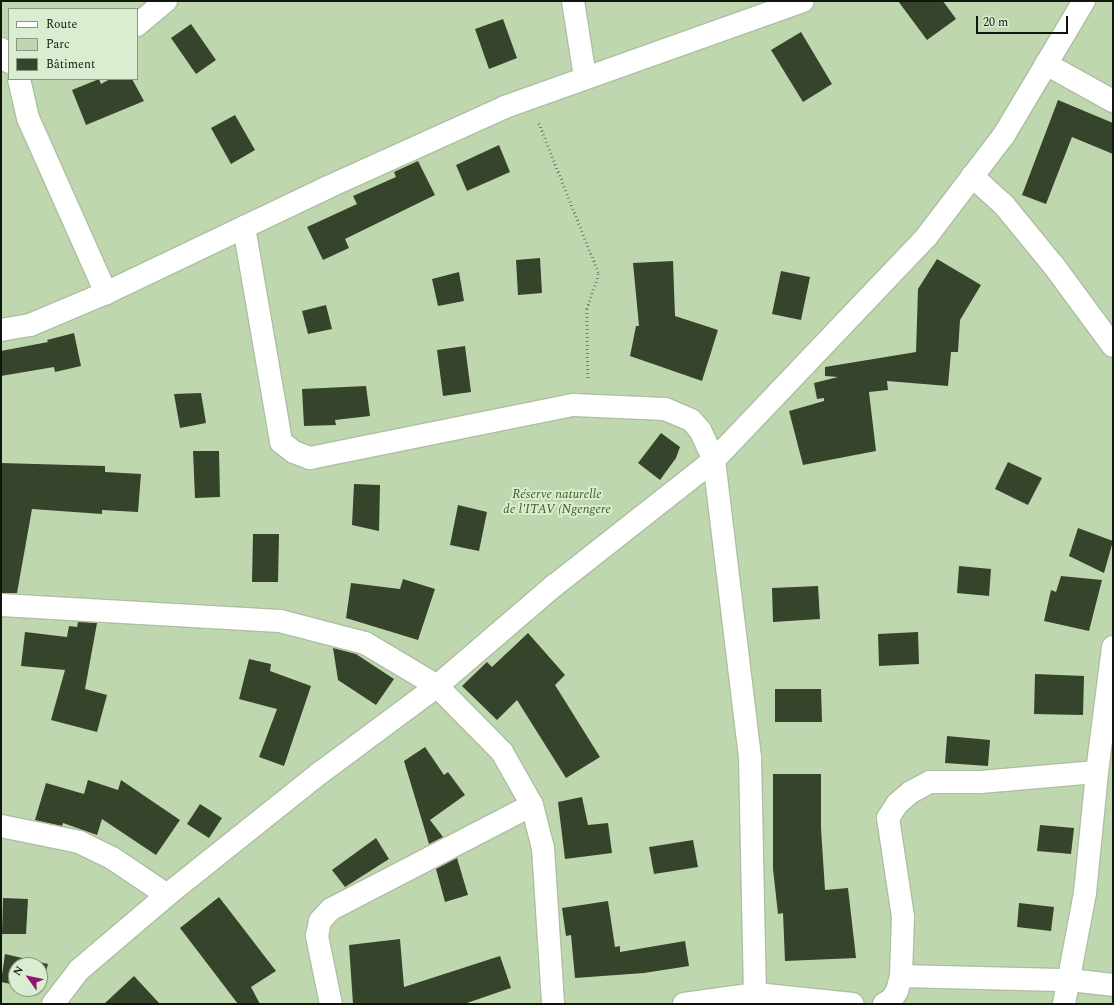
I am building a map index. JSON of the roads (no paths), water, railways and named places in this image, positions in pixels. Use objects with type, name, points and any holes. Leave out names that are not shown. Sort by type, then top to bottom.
[{"type":"street","points":[[138,24],[166,1]]},
{"type":"street","points":[[572,1],[585,77]]},
{"type":"street","points":[[1,330],[30,325],[106,293],[244,227],[491,113],[585,77],[803,1]]},
{"type":"street","points":[[53,1004],[79,970],[167,895],[320,773],[437,686],[555,585],[714,460],[928,236],[1004,135],[1084,1]]},
{"type":"street","points":[[1,49],[8,60]]},
{"type":"street","points":[[1046,64],[1113,100]]},
{"type":"street","points":[[1,84],[11,80]]},
{"type":"street","points":[[19,80],[28,118],[106,293]]},
{"type":"street","points":[[972,176],[1004,205],[1054,266],[1113,346]]},
{"type":"street","points":[[244,227],[281,442],[294,452],[310,458],[574,405],[665,409],[678,413],[691,420],[700,430],[714,460],[750,757],[756,999]]},
{"type":"street","points":[[1,605],[280,621],[365,643],[437,686],[502,752],[532,805],[543,848],[552,1004]]},
{"type":"street","points":[[1064,1004],[1070,980],[1085,893],[1097,772],[1113,647]]},
{"type":"street","points":[[884,1004],[892,999],[897,991],[900,976],[903,917],[888,818],[897,804],[911,792],[930,782],[980,782],[1097,772]]},
{"type":"street","points":[[331,1004],[317,936],[320,920],[330,910],[532,805]]},
{"type":"street","points":[[1,826],[79,842],[112,858],[167,895]]},
{"type":"street","points":[[900,976],[1070,980],[1113,984]]},
{"type":"street","points":[[684,1004],[756,999],[852,1004]]},
{"type":"park label","name":"Réserve naturelle de l'ITAV (Ngengere","points":[[557,502]]}]
